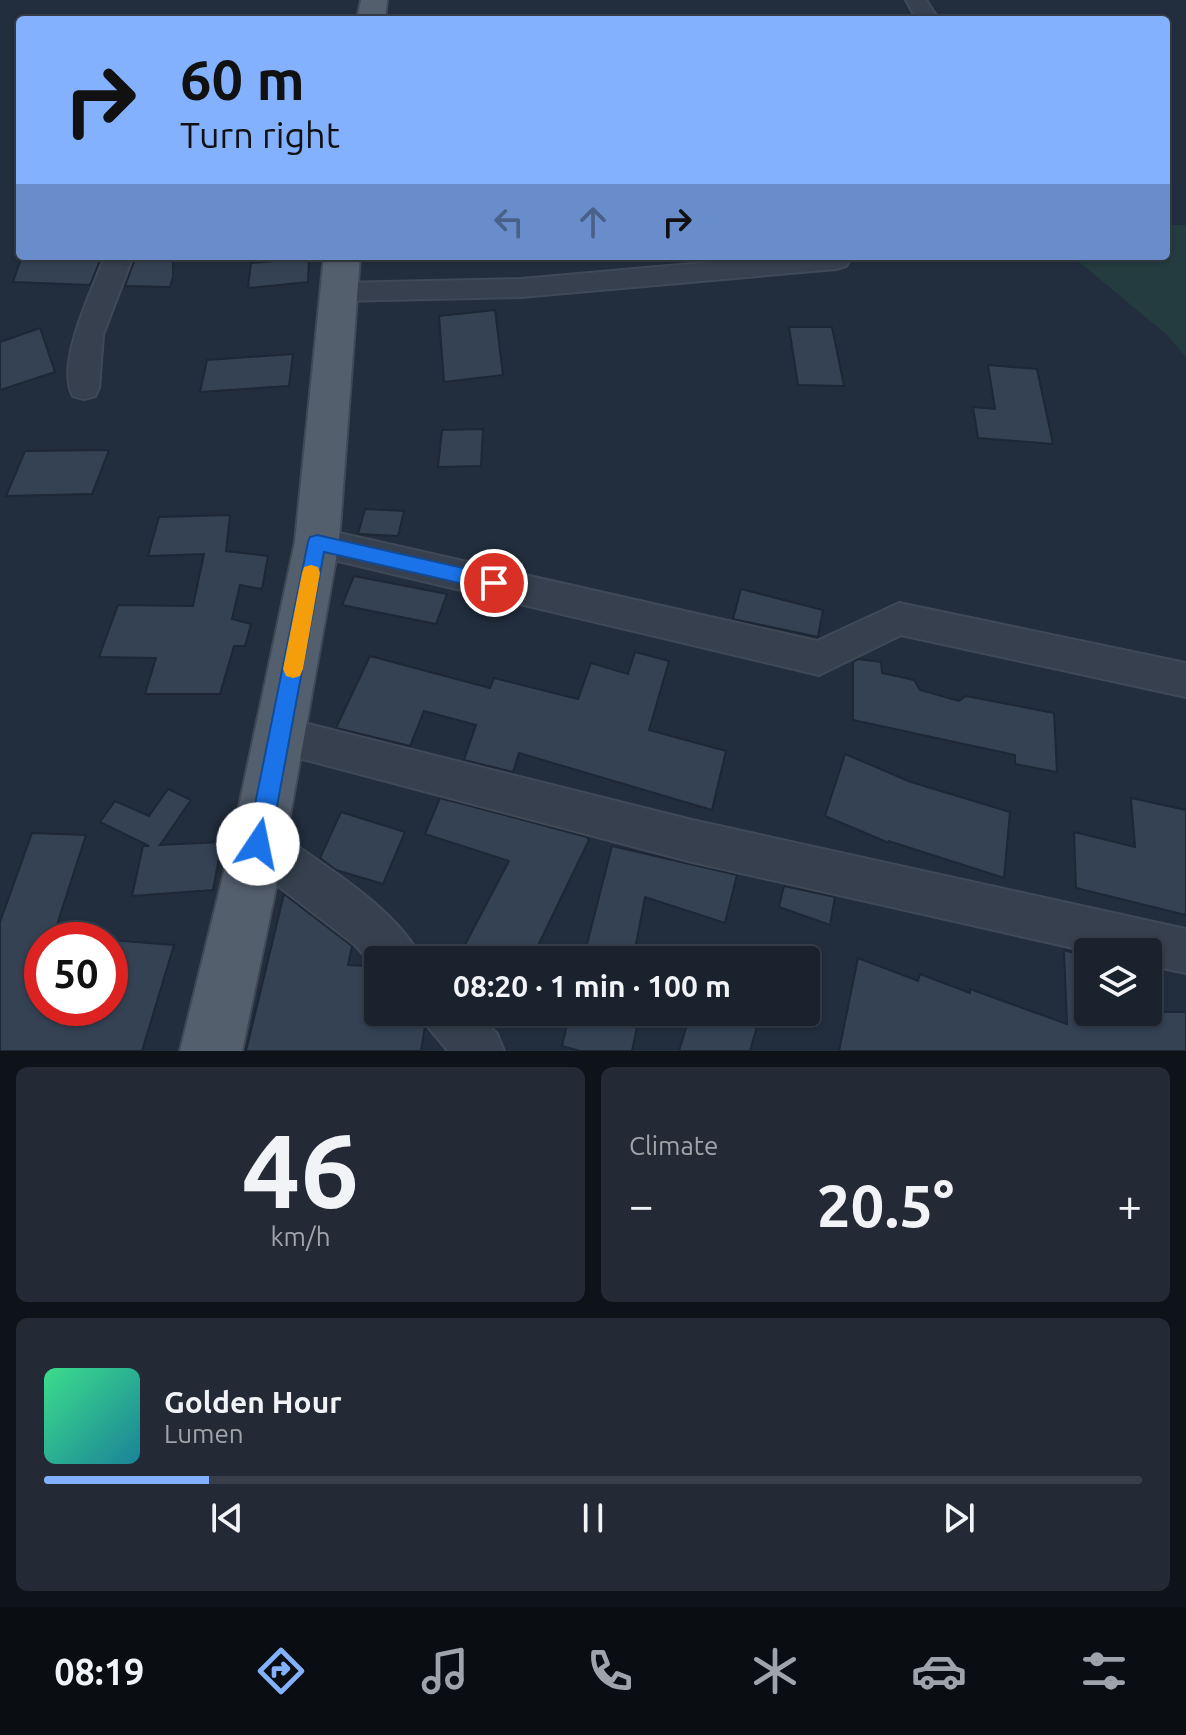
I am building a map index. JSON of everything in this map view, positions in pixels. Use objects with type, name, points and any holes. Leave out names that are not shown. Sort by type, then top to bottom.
[{"type":"main road","points":[[211,1051],[258,844],[317,542],[340,274]]},
{"type":"street","points":[[84,388],[88,335],[117,260]]},
{"type":"street","points":[[340,274],[521,288],[836,260]]},
{"type":"street","points":[[317,542],[819,658],[899,619],[1186,680]]},
{"type":"street","points":[[280,735],[692,841],[1186,951]]},
{"type":"street","points":[[258,844],[371,929],[386,946]]},
{"type":"street","points":[[458,1026],[480,1051]]},
{"type":"green space","points":[[1170,225],[1186,225],[1186,357],[1167,335],[1077,260],[1170,260]]},
{"type":"building","points":[[21,260],[100,260],[90,285],[13,282]]},
{"type":"building","points":[[135,260],[173,260],[170,287],[125,286]]},
{"type":"building","points":[[309,260],[308,282],[248,288],[251,263]]},
{"type":"building","points":[[495,310],[503,375],[444,382],[439,316]]},
{"type":"building","points":[[789,327],[832,327],[844,386],[798,385]]},
{"type":"building","points":[[40,328],[55,372],[0,390],[0,342]]},
{"type":"building","points":[[293,354],[289,386],[200,392],[207,360]]},
{"type":"building","points":[[988,365],[1037,369],[1053,444],[978,438],[973,407],[995,409]]},
{"type":"building","points":[[483,429],[481,466],[438,467],[442,430]]},
{"type":"building","points":[[109,450],[92,494],[6,496],[25,451]]},
{"type":"building","points":[[365,509],[404,511],[398,536],[358,534]]},
{"type":"building","points":[[230,515],[226,551],[268,556],[262,589],[240,585],[232,619],[251,624],[245,646],[234,646],[220,694],[145,694],[156,658],[99,657],[118,605],[193,606],[204,554],[148,556],[159,517]]},
{"type":"building","points":[[354,576],[447,594],[436,624],[342,605]]},
{"type":"building","points":[[741,589],[823,610],[818,637],[733,619]]},
{"type":"building","points":[[635,652],[669,661],[649,730],[726,751],[712,810],[519,753],[513,772],[464,760],[476,725],[424,711],[410,746],[336,728],[370,656],[490,688],[494,678],[578,699],[591,663],[628,674]]},
{"type":"building","points":[[858,659],[881,662],[882,673],[914,680],[920,690],[959,701],[966,696],[1054,713],[1057,772],[1015,764],[1015,755],[853,720],[853,662]]},
{"type":"building","points":[[845,754],[911,782],[1010,812],[1004,878],[889,843],[825,816]]},
{"type":"building","points":[[168,789],[191,800],[160,845],[222,842],[213,890],[132,896],[143,846],[149,846],[100,822],[115,801],[149,816]]},
{"type":"building","points":[[440,798],[589,840],[538,946],[464,946],[509,861],[425,834]]},
{"type":"building","points":[[1131,798],[1186,810],[1186,915],[1076,888],[1074,832],[1135,847]]},
{"type":"building","points":[[341,812],[405,832],[383,884],[336,870],[320,858]]},
{"type":"building","points":[[32,833],[86,835],[58,922],[24,922],[24,1026],[128,1026],[128,941],[174,945],[142,1051],[0,1051],[0,922]]},
{"type":"building","points":[[612,846],[737,875],[725,923],[645,897],[636,946],[587,946]]},
{"type":"building","points":[[784,886],[835,897],[830,925],[779,907]]},
{"type":"building","points":[[284,894],[352,946],[348,965],[364,966],[364,1026],[425,1026],[421,1051],[246,1051]]},
{"type":"building","points":[[1064,950],[1074,953],[1074,1026],[1162,1026],[1162,1012],[1186,1012],[1186,1051],[839,1051],[858,958],[918,981],[920,974],[970,993],[970,989],[1067,1024]]},
{"type":"building","points":[[567,1026],[637,1026],[632,1051],[580,1051],[562,1046]]},
{"type":"building","points":[[687,1026],[757,1026],[750,1051],[679,1051]]},
{"type":"slow traffic","points":[[293,669],[311,573]]},
{"type":"route","points":[[258,844],[317,542],[494,583]]}]
